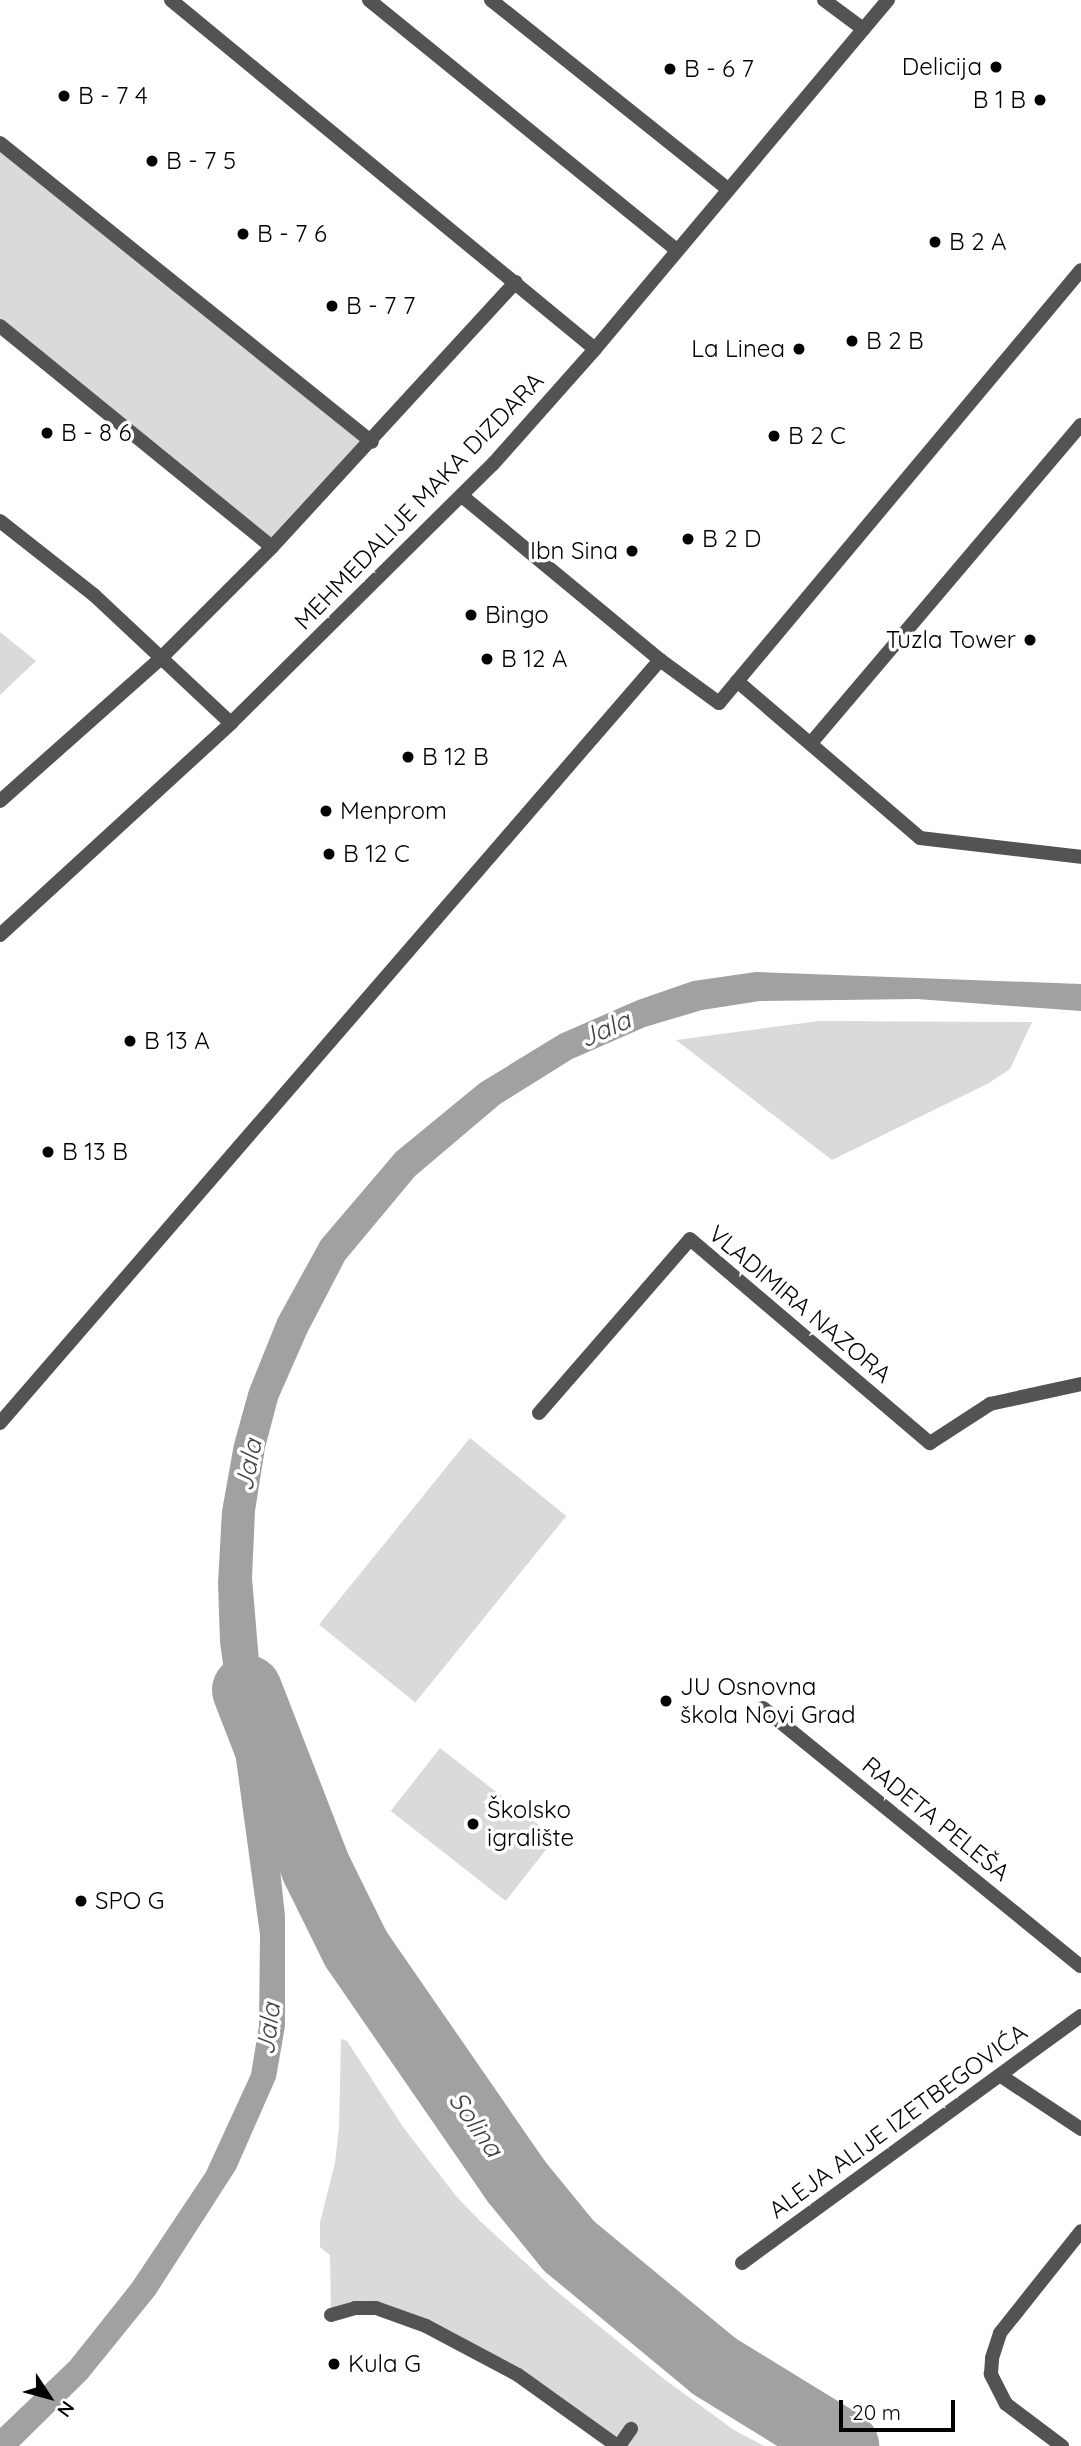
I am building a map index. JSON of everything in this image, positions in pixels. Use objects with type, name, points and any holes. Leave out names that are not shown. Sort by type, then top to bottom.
[{"type":"street","points":[[171,0],[595,349]]},
{"type":"street","points":[[369,0],[677,250]]},
{"type":"street","points":[[491,0],[728,189]]},
{"type":"street","points":[[824,0],[863,29]]},
{"type":"street","name":"MEHMEDALIJE MAKA DIZDARA","points":[[0,935],[231,723],[462,496],[595,349],[888,0]]},
{"type":"street","points":[[0,143],[372,442]]},
{"type":"street","points":[[462,496],[660,660],[719,703],[1081,270]]},
{"type":"street","points":[[0,801],[162,657],[272,547],[372,442],[516,282]]},
{"type":"street","points":[[0,326],[272,547]]},
{"type":"street","points":[[811,743],[1081,425]]},
{"type":"street","points":[[0,521],[94,595],[231,723]]},
{"type":"street","points":[[0,1423],[660,660]]},
{"type":"street","points":[[737,681],[920,838],[1081,857]]},
{"type":"street","name":"VLADIMIRA NAZORA","points":[[540,1413],[690,1239],[930,1443],[990,1404],[1081,1384]]},
{"type":"street","name":"RADETA PELEŠA","points":[[763,1708],[1081,1966]]},
{"type":"street","name":"ALEJA ALIJE IZETBEGOVIĆA","points":[[742,2263],[1081,2016]]},
{"type":"street","points":[[1001,2076],[1081,2129]]},
{"type":"street","points":[[1062,2446],[1006,2404],[991,2374],[992,2358],[1000,2333],[1081,2231]]},
{"type":"street","points":[[331,2315],[355,2308],[376,2308],[426,2326],[518,2375],[618,2446],[631,2429]]},
{"type":"shaded area","points":[[0,143],[372,442],[272,547],[0,326]]},
{"type":"shaded area","points":[[0,632],[36,661],[0,695]]},
{"type":"shaded area","points":[[819,1021],[1032,1022],[1010,1069],[989,1083],[832,1160],[676,1040]]},
{"type":"shaded area","points":[[470,1438],[566,1516],[415,1703],[319,1625]]},
{"type":"shaded area","name":"Školsko igralište","points":[[440,1748],[555,1838],[506,1901],[391,1811]]},
{"type":"shaded area","points":[[341,2039],[347,2041],[403,2127],[456,2196],[480,2221],[555,2290],[664,2379],[734,2430],[764,2446],[617,2446],[518,2375],[376,2308],[331,2315],[330,2255],[320,2247],[320,2222],[335,2163],[339,2127]]},
{"type":"water","name":"Jala","points":[[756,972],[1081,984],[1081,1011],[917,999],[760,1001],[702,1010],[645,1027],[572,1059],[500,1104],[415,1176],[345,1260],[307,1333],[278,1399],[265,1448],[255,1511],[252,1578],[261,1685],[247,1690],[272,1794],[285,1916],[285,2026],[276,2078],[236,2169],[155,2295],[87,2379],[19,2446],[0,2446],[0,2428],[70,2361],[132,2283],[206,2172],[251,2074],[259,2026],[260,1935],[220,1642],[218,1583],[222,1511],[234,1444],[249,1390],[278,1318],[321,1240],[396,1152],[480,1083],[560,1034],[638,1000],[693,981]]},
{"type":"waterway","name":"Solina","points":[[247,1690],[316,1868],[356,1949],[516,2181],[569,2246],[714,2366],[844,2446]]},
{"type":"place","name":"Delicija","points":[[996,67]]},
{"type":"place","name":"B - 6 7","points":[[670,69]]},
{"type":"place","name":"B - 7 4","points":[[64,96]]},
{"type":"place","name":"B 1 B","points":[[1040,100]]},
{"type":"place","name":"B - 7 5","points":[[152,161]]},
{"type":"place","name":"B - 7 6","points":[[243,234]]},
{"type":"place","name":"B 2 A","points":[[935,242]]},
{"type":"place","name":"B - 7 7","points":[[332,306]]},
{"type":"place","name":"B 2 B","points":[[852,341]]},
{"type":"place","name":"La Linea","points":[[799,349]]},
{"type":"place","name":"B - 8 6","points":[[47,433]]},
{"type":"place","name":"B 2 C","points":[[774,436]]},
{"type":"place","name":"B 2 D","points":[[688,539]]},
{"type":"place","name":"Ibn Sina","points":[[632,551]]},
{"type":"place","name":"Bingo","points":[[471,615]]},
{"type":"place","name":"Tuzla Tower","points":[[1030,640]]},
{"type":"place","name":"B 12 A","points":[[487,659]]},
{"type":"place","name":"B 12 B","points":[[408,757]]},
{"type":"place","name":"Menprom","points":[[326,811]]},
{"type":"place","name":"B 12 C","points":[[329,854]]},
{"type":"place","name":"B 13 A","points":[[130,1041]]},
{"type":"place","name":"B 13 B","points":[[48,1152]]},
{"type":"place","name":"JU Osnovna škola Novi Grad","points":[[666,1701]]},
{"type":"place","name":"Školsko igralište","points":[[473,1824]]},
{"type":"place","name":"SPO G","points":[[81,1901]]},
{"type":"place","name":"Kula G","points":[[334,2364]]}]
